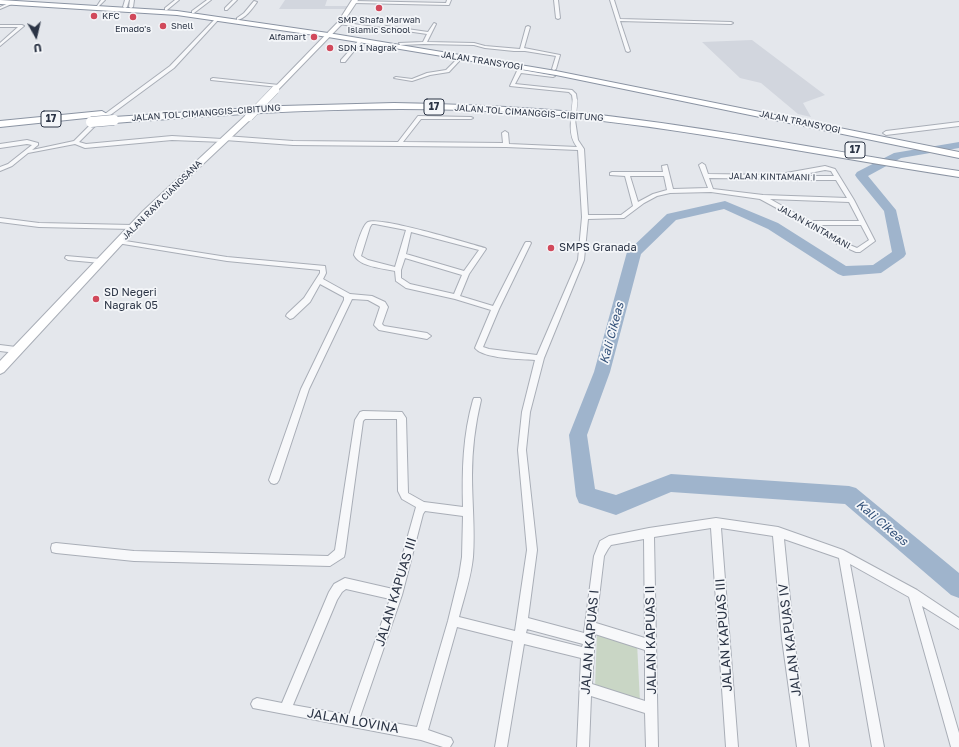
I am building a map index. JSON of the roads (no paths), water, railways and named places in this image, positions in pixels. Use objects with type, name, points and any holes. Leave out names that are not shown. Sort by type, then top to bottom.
[{"type":"highway","name":"JALAN TRANSYOGI","points":[[0,2],[13,1],[160,12],[329,34],[400,44],[484,59],[552,78]]},
{"type":"highway","name":"JALAN TRANSYOGI","points":[[80,6],[100,3],[129,4],[193,12],[329,34],[360,41],[461,57],[484,59],[552,78],[888,137],[959,155]]},
{"type":"highway","name":"JALAN TOL CIMANGGIS–CIBITUNG","points":[[0,124],[122,112],[289,101],[440,100],[493,102],[591,110],[678,121],[751,136],[959,174]]},
{"type":"highway","name":"JALAN TOL CIMANGGIS–CIBITUNG","points":[[0,131],[114,120],[290,107],[431,106],[603,118],[751,136],[959,166]]},
{"type":"highway","name":"JALAN TRANSYOGI","points":[[888,137],[907,136],[959,147]]},
{"type":"main road","name":"JALAN RAYA CIANGSANA","points":[[0,369],[16,350],[167,192],[249,116],[340,23],[354,1]]},
{"type":"street","points":[[166,9],[177,0]]},
{"type":"street","points":[[193,12],[209,0]]},
{"type":"street","points":[[226,9],[235,0]]},
{"type":"street","points":[[354,1],[448,4],[449,0]]},
{"type":"street","points":[[556,0],[558,18]]},
{"type":"street","points":[[612,0],[628,51]]},
{"type":"street","points":[[0,8],[13,1]]},
{"type":"street","points":[[238,19],[256,2]]},
{"type":"street","points":[[28,152],[76,142],[92,126],[172,67],[217,19]]},
{"type":"street","points":[[618,20],[731,23]]},
{"type":"street","points":[[340,23],[380,29],[386,28],[429,33]]},
{"type":"street","points":[[424,43],[434,24]]},
{"type":"street","points":[[0,26],[22,26],[0,45]]},
{"type":"street","points":[[523,50],[528,27]]},
{"type":"street","points":[[343,61],[360,41]]},
{"type":"street","points":[[400,44],[468,44],[485,48],[523,50],[558,55],[552,78]]},
{"type":"street","points":[[396,78],[412,80],[429,74],[447,71],[461,57]]},
{"type":"street","points":[[501,747],[520,636],[532,550],[522,450],[526,412],[540,358],[581,260],[585,217],[581,149],[575,140],[573,130],[574,94],[552,78],[513,86],[512,85],[520,69]]},
{"type":"street","points":[[213,79],[277,88]]},
{"type":"street","points":[[400,144],[420,117],[471,118]]},
{"type":"street","points":[[888,137],[959,124]]},
{"type":"street","points":[[505,133],[506,145]]},
{"type":"street","points":[[76,142],[85,146],[172,138],[293,143],[506,145],[581,149]]},
{"type":"street","points":[[0,146],[27,142],[36,144],[10,165],[0,169]]},
{"type":"street","points":[[702,165],[711,190]]},
{"type":"street","points":[[665,166],[670,191]]},
{"type":"street","name":"JALAN KINTAMANI","points":[[585,217],[622,217],[636,206],[655,195],[670,191],[711,190],[762,197],[838,242],[858,251],[872,241],[851,200],[833,170],[826,168],[775,177]]},
{"type":"street","points":[[612,174],[666,174]]},
{"type":"street","points":[[627,174],[636,206]]},
{"type":"street","name":"JALAN KINTAMANI I","points":[[707,176],[838,178]]},
{"type":"street","points":[[762,197],[851,200]]},
{"type":"street","points":[[0,220],[39,225],[132,228]]},
{"type":"street","points":[[398,270],[366,262],[360,259],[357,255],[367,226],[370,224],[375,222],[409,229],[483,248],[484,250],[466,274],[456,297]]},
{"type":"street","points":[[808,223],[862,223]]},
{"type":"street","points":[[409,229],[398,270],[398,280],[408,286],[456,297],[495,309]]},
{"type":"street","points":[[119,242],[181,253],[255,262],[321,267],[324,270],[307,300],[290,316]]},
{"type":"street","points":[[528,243],[495,309],[479,348],[488,352],[540,358]]},
{"type":"street","points":[[402,255],[466,274]]},
{"type":"street","points":[[68,258],[101,261]]},
{"type":"street","points":[[319,280],[348,296],[369,298],[382,304],[384,307],[378,325],[382,328],[427,336]]},
{"type":"street","points":[[274,480],[302,394],[348,300],[348,296]]},
{"type":"street","points":[[0,348],[16,350]]},
{"type":"street","points":[[421,734],[453,622],[468,551],[469,512],[467,488],[469,434],[477,400]]},
{"type":"street","points":[[56,548],[134,556],[330,561],[340,553],[359,420],[363,415],[399,415],[402,418],[403,491],[405,496],[423,506],[469,512]]},
{"type":"street","name":"JALAN KAPUAS III","points":[[353,721],[397,595],[417,518],[423,506]]},
{"type":"street","points":[[649,533],[716,523],[778,532],[843,555],[913,594],[959,624]]},
{"type":"street","name":"JALAN KAPUAS III","points":[[716,523],[732,747]]},
{"type":"street","name":"JALAN KAPUAS IV","points":[[778,532],[788,639],[803,747]]},
{"type":"street","name":"JALAN KAPUAS I","points":[[583,747],[587,654],[599,556],[604,545],[609,541],[649,533]]},
{"type":"street","name":"JALAN KAPUAS II","points":[[649,533],[652,747]]},
{"type":"street","points":[[843,555],[878,747]]},
{"type":"street","points":[[285,709],[333,596],[338,588],[345,583],[397,595]]},
{"type":"street","points":[[913,594],[957,747]]},
{"type":"street","points":[[453,622],[520,636],[587,654]]},
{"type":"street","points":[[522,622],[589,640]]},
{"type":"street","points":[[590,627],[651,646]]},
{"type":"street","points":[[585,688],[652,709]]},
{"type":"street","name":"JALAN LOVINA","points":[[257,704],[421,734],[447,742]]},
{"type":"waterway","name":"Kali Cikeas","points":[[959,145],[898,155],[861,175],[890,210],[899,254],[876,270],[843,271],[773,226],[725,205],[672,217],[634,252],[602,372],[578,435],[586,496],[616,505],[671,483],[849,495],[959,587]]},
{"type":"place","name":"SMP Shafa Marwah Islamic School","points":[[379,8]]},
{"type":"place","name":"KFC","points":[[94,16]]},
{"type":"place","name":"Emado's","points":[[133,17]]},
{"type":"place","name":"Shell","points":[[163,26]]},
{"type":"place","name":"Alfamart","points":[[314,37]]},
{"type":"place","name":"SDN 1 Nagrak","points":[[330,48]]},
{"type":"place","name":"SMPS Granada","points":[[551,248]]},
{"type":"place","name":"SD Negeri Nagrak 05","points":[[96,299]]}]
